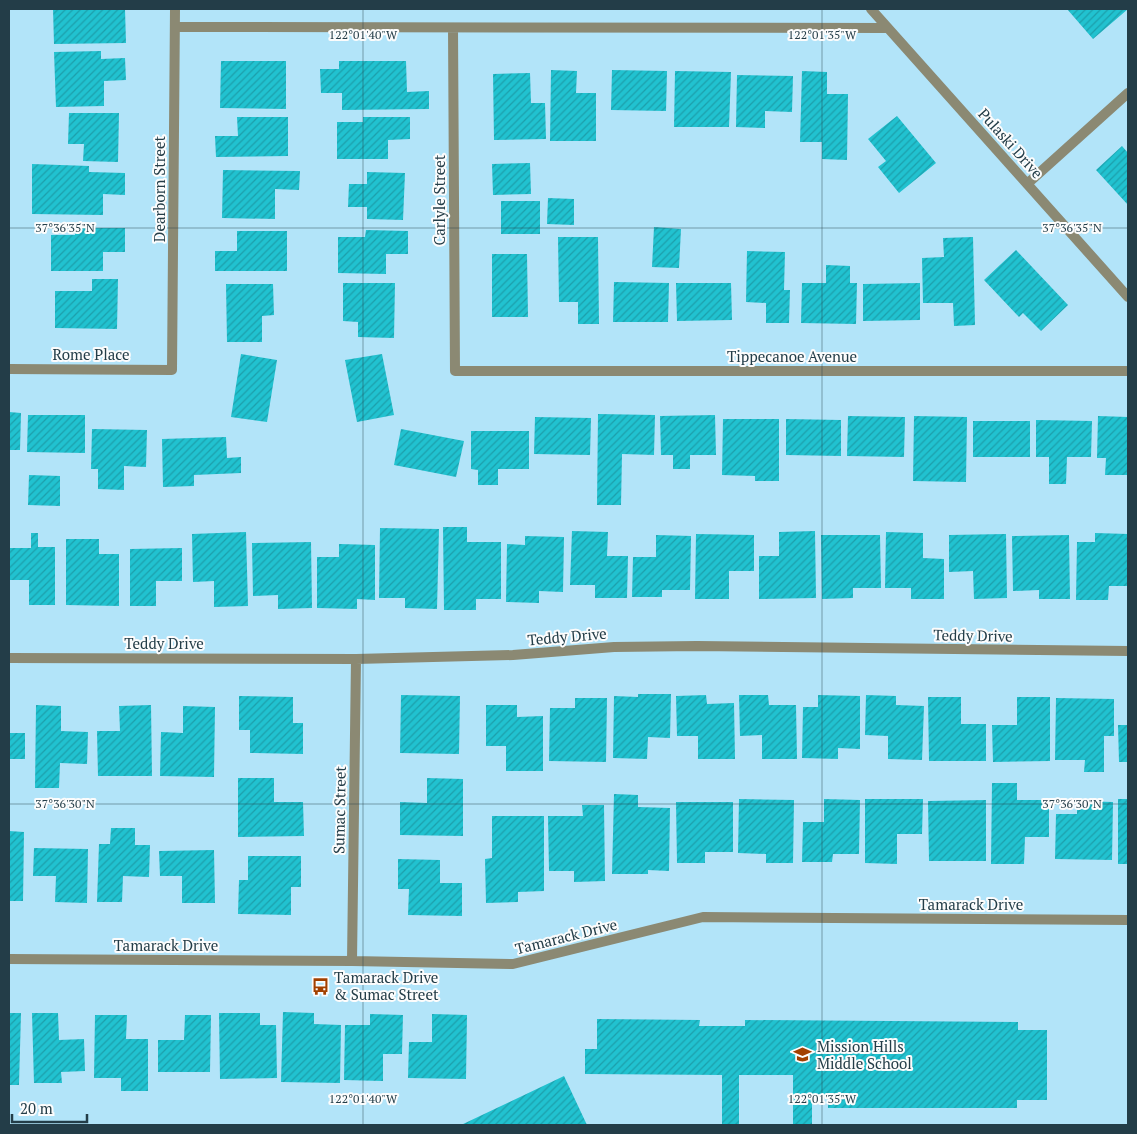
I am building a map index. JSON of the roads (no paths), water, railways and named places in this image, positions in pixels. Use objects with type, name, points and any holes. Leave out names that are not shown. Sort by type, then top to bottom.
[{"type":"street","name":"Dearborn Street","points":[[172,370],[175,9]]},
{"type":"street","name":"Pulaski Drive","points":[[871,9],[1128,298]]},
{"type":"street","points":[[175,28],[888,28]]},
{"type":"street","name":"Carlyle Street","points":[[453,28],[455,371]]},
{"type":"street","points":[[1028,184],[1128,92]]},
{"type":"street","name":"Rome Place","points":[[9,369],[172,370]]},
{"type":"street","name":"Tippecanoe Avenue","points":[[455,371],[1128,371]]},
{"type":"street","name":"Teddy Drive","points":[[9,658],[356,659],[513,655],[614,646],[1128,652]]},
{"type":"street","name":"Sumac Street","points":[[352,961],[356,659]]},
{"type":"street","name":"Tamarack Drive","points":[[9,959],[513,964],[703,918],[1128,920]]},
{"type":"place","name":"Tamarack Drive & Sumac Street","points":[[320,986]]},
{"type":"place","name":"Mission Hills Middle School","points":[[803,1055]]}]
